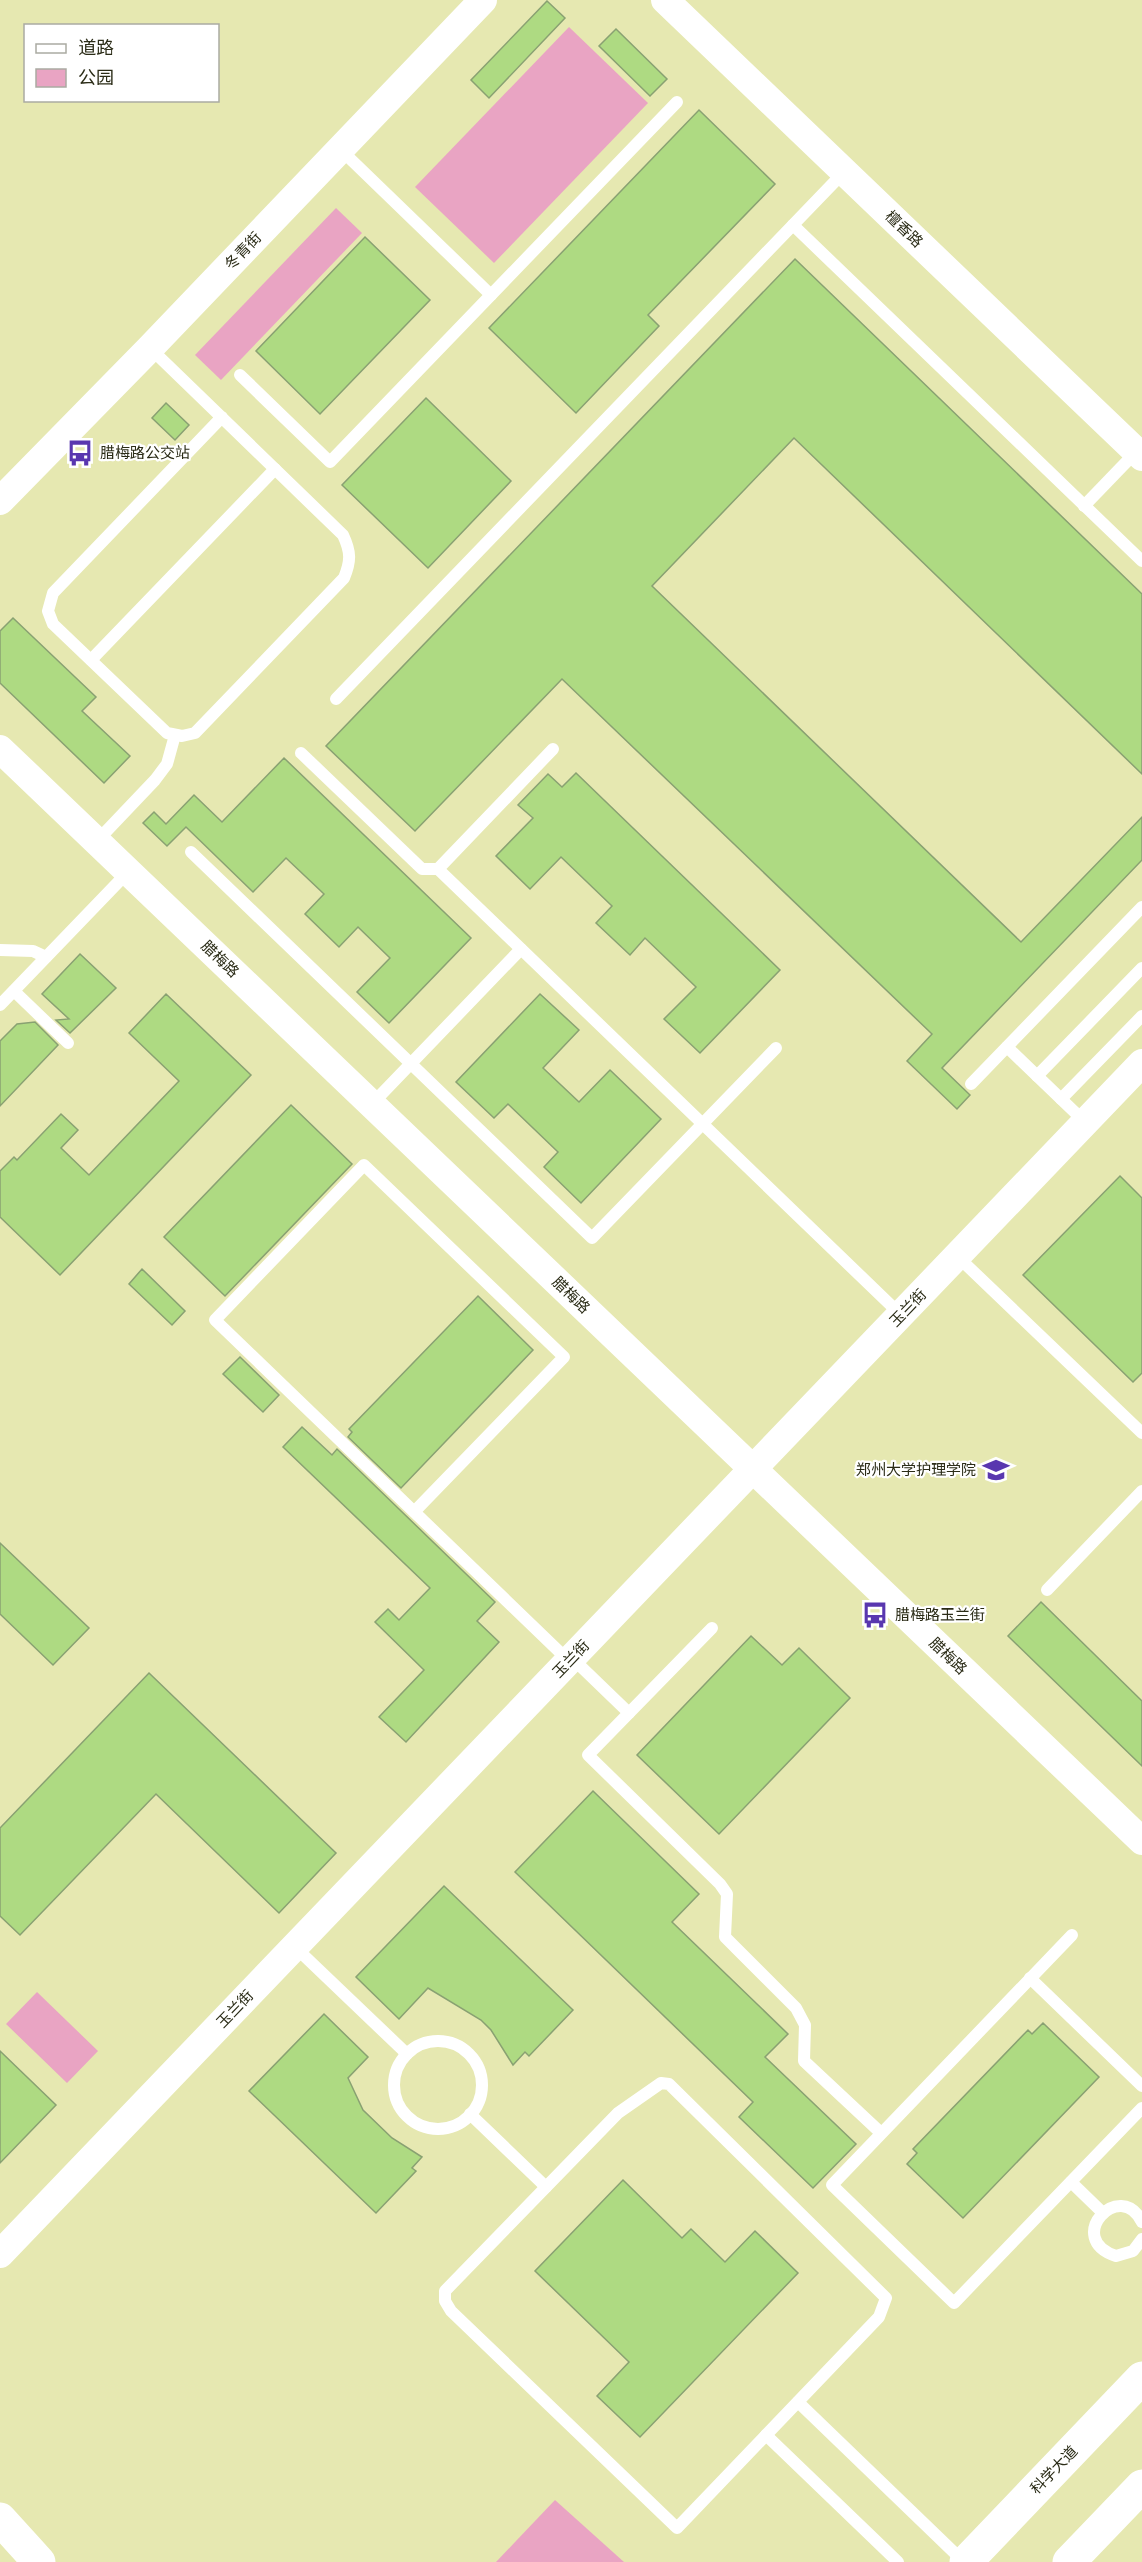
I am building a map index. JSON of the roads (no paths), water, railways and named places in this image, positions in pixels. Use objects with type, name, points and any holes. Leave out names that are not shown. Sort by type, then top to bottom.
[{"type":"main road","name":"科学大道","points":[[965,2562],[1142,2378]]},
{"type":"main road","points":[[1069,2562],[1142,2486]]},
{"type":"main road","points":[[0,2519],[39,2562]]},
{"type":"street","name":"冬青街","points":[[0,501],[483,0]]},
{"type":"street","name":"檀香路","points":[[665,0],[1139,454]]},
{"type":"street","name":"腊梅路","points":[[0,748],[1142,1842]]},
{"type":"street","name":"玉兰街","points":[[0,2254],[1142,1063]]},
{"type":"lane","points":[[240,375],[330,462],[677,102]]},
{"type":"lane","points":[[340,149],[491,295]]},
{"type":"lane","points":[[336,699],[844,172]]},
{"type":"lane","points":[[793,225],[1142,561]]},
{"type":"lane","points":[[150,348],[222,417],[275,469],[344,535],[350,550],[350,563],[344,578],[195,733],[182,736],[167,734],[53,624],[48,611],[53,593],[222,417]]},
{"type":"lane","points":[[1084,506],[1139,454]]},
{"type":"lane","points":[[91,660],[275,469]]},
{"type":"lane","points":[[97,842],[167,764],[175,735]]},
{"type":"lane","points":[[438,869],[553,749]]},
{"type":"lane","points":[[301,753],[422,869],[438,869],[901,1315]]},
{"type":"lane","points":[[191,852],[592,1238],[776,1048]]},
{"type":"lane","points":[[0,1005],[128,872]]},
{"type":"lane","points":[[971,1084],[1142,907]]},
{"type":"lane","points":[[371,1104],[521,949]]},
{"type":"lane","points":[[0,950],[33,951],[46,957]]},
{"type":"lane","points":[[1037,1076],[1142,968]]},
{"type":"lane","points":[[14,991],[68,1043]]},
{"type":"lane","points":[[1061,1099],[1142,1016]]},
{"type":"lane","points":[[1007,1047],[1085,1122]]},
{"type":"lane","points":[[414,1512],[564,1357],[364,1165],[215,1320],[414,1512],[629,1713]]},
{"type":"lane","points":[[957,1256],[1142,1432]]},
{"type":"lane","points":[[1047,1590],[1142,1491]]},
{"type":"lane","points":[[712,1628],[588,1755],[720,1884],[727,1894],[725,1936],[796,2008],[805,2025],[804,2061],[882,2133]]},
{"type":"lane","points":[[1072,1935],[832,2185],[954,2303],[1142,2108]]},
{"type":"lane","points":[[295,1947],[407,2054]]},
{"type":"lane","points":[[1030,1978],[1142,2086]]},
{"type":"lane","points":[[441,2041],[462,2048],[471,2055],[478,2066],[482,2089],[479,2100],[470,2114],[455,2126],[433,2128],[422,2126],[404,2113],[395,2093],[394,2081],[396,2070],[407,2054],[419,2045],[441,2041]]},
{"type":"lane","points":[[661,2083],[669,2084],[886,2298],[879,2317],[798,2402],[676,2528],[450,2311],[445,2291],[618,2112],[653,2087],[661,2083]]},
{"type":"lane","points":[[470,2114],[546,2187]]},
{"type":"lane","points":[[1071,2182],[1103,2212]]},
{"type":"lane","points":[[1141,2245],[1125,2255],[1116,2256],[1100,2247],[1094,2229],[1096,2220],[1103,2212],[1115,2206],[1123,2206],[1137,2213],[1142,2222]]},
{"type":"lane","points":[[798,2402],[965,2562]]},
{"type":"lane","points":[[766,2435],[898,2562]]},
{"type":"place","name":"腊梅路公交站","points":[[80,453]]},
{"type":"place","name":"郑州大学护理学院","points":[[996,1470]]},
{"type":"place","name":"腊梅路玉兰街","points":[[875,1615]]}]
